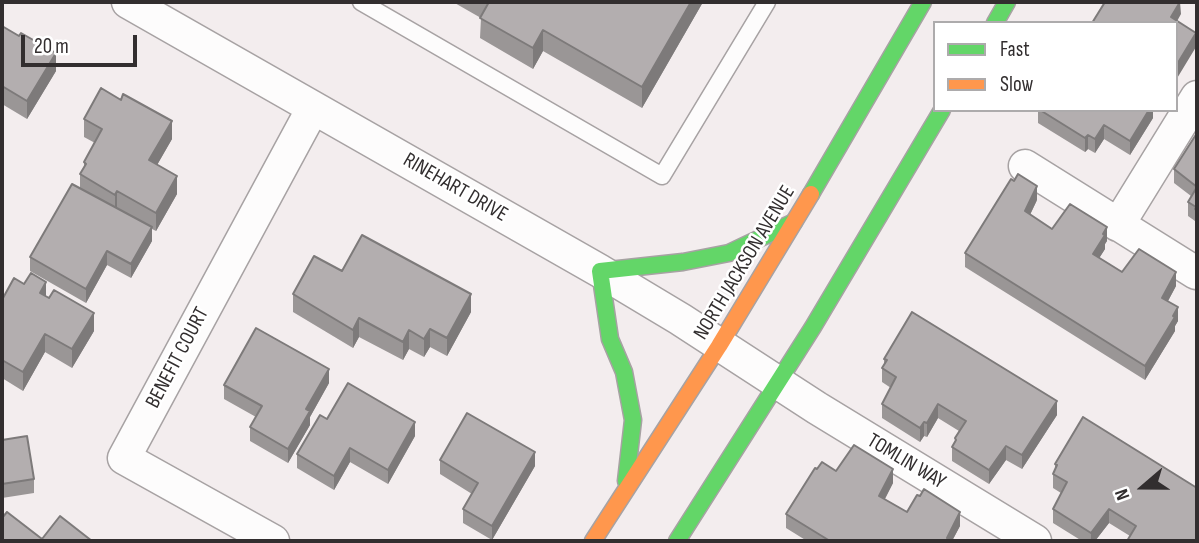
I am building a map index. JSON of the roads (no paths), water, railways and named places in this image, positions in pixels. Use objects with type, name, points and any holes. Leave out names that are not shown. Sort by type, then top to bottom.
[{"type":"main road","name":"NORTH JACKSON AVENUE","points":[[593,541],[719,346],[923,2]]},
{"type":"main road","points":[[996,21],[1007,2]]},
{"type":"main road","points":[[677,541],[813,327],[941,112]]},
{"type":"main road","points":[[625,491],[633,420],[624,372],[610,340],[600,271],[683,262],[729,253],[794,222]]},
{"type":"street","name":"RINEHART DRIVE","points":[[128,2],[600,271],[680,319],[777,383]]},
{"type":"street","points":[[1118,225],[1197,97]]},
{"type":"street","name":"BENEFIT COURT","points":[[273,541],[124,458],[313,108]]},
{"type":"street","points":[[1025,166],[1196,273]]},
{"type":"street","name":"TOMLIN WAY","points":[[777,383],[1035,541]]},
{"type":"lane","points":[[361,2],[662,176],[767,2]]}]
